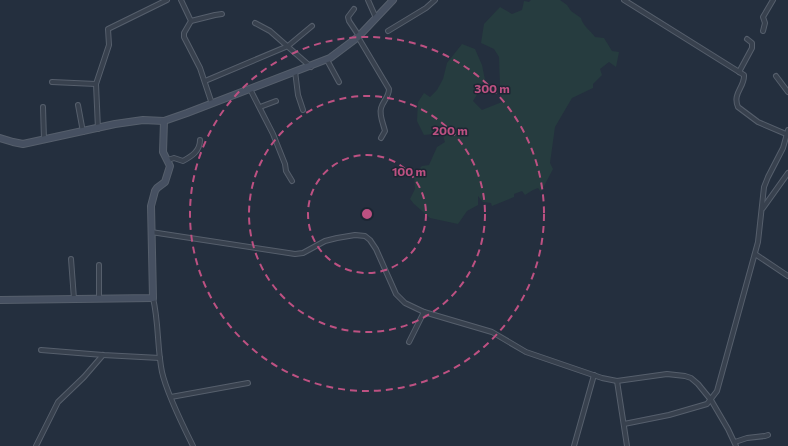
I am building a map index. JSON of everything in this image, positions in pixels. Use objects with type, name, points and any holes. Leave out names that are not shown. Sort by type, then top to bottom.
[{"type":"street","points":[[98,129],[96,84],[109,45],[108,29],[167,0]]},
{"type":"street","points":[[181,0],[191,20]]},
{"type":"street","points":[[368,0],[376,18]]},
{"type":"street","points":[[0,138],[23,144],[98,129],[115,124],[143,120],[164,121],[327,60],[359,37],[393,0]]},
{"type":"street","points":[[388,31],[426,8],[435,0]]},
{"type":"street","points":[[624,0],[739,72],[744,77],[736,98],[738,107],[758,122],[787,132],[783,148],[766,180],[762,198],[758,242],[717,391],[707,404],[624,424]]},
{"type":"street","points":[[763,31],[765,23],[763,17],[773,0]]},
{"type":"street","points":[[354,9],[348,17],[349,21],[389,89],[389,95],[381,108],[380,115],[385,131],[380,138]]},
{"type":"street","points":[[212,104],[200,68],[184,37],[184,33],[191,20],[215,14],[222,14]]},
{"type":"street","points":[[255,23],[270,31],[311,66]]},
{"type":"street","points":[[205,81],[288,46],[312,26]]},
{"type":"street","points":[[739,72],[752,48],[752,43],[747,39]]},
{"type":"street","points":[[327,60],[339,82]]},
{"type":"street","points":[[295,71],[298,96],[304,110]]},
{"type":"street","points":[[776,76],[788,92]]},
{"type":"street","points":[[52,82],[96,84]]},
{"type":"street","points":[[250,89],[273,134],[285,164],[286,171],[292,181]]},
{"type":"street","points":[[260,107],[276,101]]},
{"type":"street","points":[[78,104],[83,132]]},
{"type":"street","points":[[43,107],[44,140]]},
{"type":"street","points":[[164,121],[163,152],[169,162],[167,178],[165,182],[157,188],[151,206],[152,298],[157,323],[163,373],[171,397],[193,446]]},
{"type":"street","points":[[169,162],[174,158],[183,161],[194,154],[200,144],[200,140]]},
{"type":"street","points":[[762,209],[788,173]]},
{"type":"street","points":[[151,232],[300,254],[337,238],[350,235],[362,235],[370,240],[376,248],[398,297],[405,303],[424,312],[492,332],[526,352],[594,375],[617,381],[661,375],[685,376],[694,380],[711,400],[736,444],[747,438],[768,435]]},
{"type":"street","points":[[755,254],[788,276]]},
{"type":"street","points":[[70,259],[74,299]]},
{"type":"street","points":[[99,264],[99,299]]},
{"type":"street","points":[[0,300],[152,298]]},
{"type":"street","points":[[409,342],[424,312]]},
{"type":"street","points":[[41,350],[160,358]]},
{"type":"street","points":[[36,446],[58,402],[84,377],[103,355]]},
{"type":"street","points":[[574,446],[594,375]]},
{"type":"street","points":[[617,381],[627,446]]},
{"type":"street","points":[[171,397],[248,383]]},
{"type":"green space","points":[[531,0],[560,0],[567,5],[571,11],[581,18],[585,26],[595,37],[604,38],[612,51],[619,52],[616,67],[609,62],[600,69],[602,75],[593,84],[593,88],[572,98],[555,127],[550,163],[553,169],[541,192],[538,188],[525,195],[522,191],[514,194],[514,197],[492,206],[491,203],[483,202],[478,196],[478,205],[467,211],[458,224],[430,218],[410,199],[415,189],[414,174],[422,166],[429,165],[437,147],[445,142],[442,133],[424,135],[417,121],[418,102],[424,93],[430,97],[437,90],[443,79],[447,63],[462,44],[475,49],[482,65],[485,80],[476,89],[478,93],[473,101],[482,110],[502,102],[499,57],[494,49],[481,43],[484,24],[500,7],[512,14],[522,10],[524,1],[529,2]]}]
